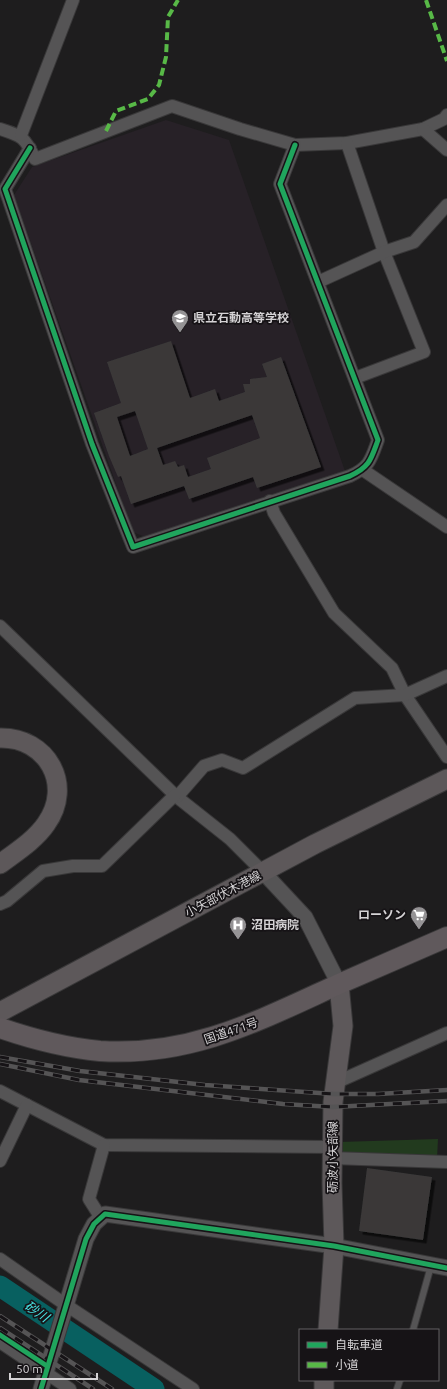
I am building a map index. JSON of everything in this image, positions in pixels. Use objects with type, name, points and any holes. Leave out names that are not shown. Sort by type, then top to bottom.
[{"type":"highway","name":"国道471号","points":[[0,1028],[73,1048],[101,1051],[133,1051],[165,1048],[197,1042],[264,1020],[339,984],[447,937]]},
{"type":"main road","points":[[0,738],[20,740],[43,754],[51,765],[56,777],[57,790],[52,814],[46,824],[39,832],[0,864]]},
{"type":"main road","name":"小矢部伏木港線","points":[[0,1012],[264,873],[315,844],[447,779]]},
{"type":"main road","name":"砺波小矢部線","points":[[328,1329],[334,1246],[332,1152],[335,1083],[343,1026],[339,984]]},
{"type":"street","points":[[21,135],[72,0]]},
{"type":"street","points":[[0,129],[21,135],[30,148],[34,159],[172,106],[240,129],[295,145],[347,143],[423,128],[444,119],[447,115]]},
{"type":"street","points":[[423,128],[447,150]]},
{"type":"street","points":[[347,143],[384,252],[424,352],[355,378]]},
{"type":"street","points":[[30,148],[4,189],[92,444],[133,547],[350,476],[363,470],[370,461],[378,440],[280,184],[295,145]]},
{"type":"street","points":[[318,282],[384,252],[414,242],[447,205]]},
{"type":"street","points":[[363,470],[447,527]]},
{"type":"street","points":[[270,501],[274,513],[334,613],[392,668],[405,695],[447,757]]},
{"type":"street","points":[[0,626],[176,796],[230,839],[264,873],[305,917],[339,984]]},
{"type":"street","points":[[0,904],[7,901],[43,871],[73,866],[102,866],[176,796],[204,766],[222,760],[243,768],[355,698],[405,695],[447,676]]},
{"type":"street","points":[[335,1083],[447,1033]]},
{"type":"street","points":[[0,1091],[104,1146],[332,1152],[447,1162]]},
{"type":"street","points":[[0,1161],[27,1105]]},
{"type":"street","points":[[101,1218],[89,1199],[104,1146]]},
{"type":"street","points":[[41,1389],[86,1239],[94,1224],[105,1214],[334,1246],[447,1268]]},
{"type":"street","points":[[0,1260],[193,1389]]},
{"type":"street","points":[[0,1342],[70,1389]]},
{"type":"lane","points":[[413,1329],[431,1264]]},
{"type":"shaded area","name":"県立石動高等学校","points":[[166,120],[229,140],[345,471],[145,537],[133,532],[14,195],[32,167]]},
{"type":"green space","points":[[438,1139],[437,1159],[340,1153],[339,1142]]},
{"type":"building","points":[[171,341],[190,398],[215,389],[219,401],[245,392],[243,384],[250,384],[250,379],[267,377],[262,364],[281,357],[321,467],[257,488],[253,477],[189,499],[184,486],[131,504],[121,476],[118,477],[109,456],[94,413],[121,403],[107,362]],"holes":[[[135,411],[148,449],[130,456],[117,417]],[[252,415],[260,438],[207,458],[211,469],[188,477],[184,465],[178,467],[175,461],[163,465],[157,448]]]},
{"type":"building","points":[[367,1168],[432,1177],[423,1240],[359,1231]]},
{"type":"waterway","name":"砂川","points":[[0,1286],[154,1389]]},
{"type":"railway","points":[[0,1057],[80,1071],[205,1085],[334,1094],[378,1094],[447,1090]]},
{"type":"railway","points":[[0,1064],[79,1080],[283,1104],[333,1107],[447,1101]]},
{"type":"railway","points":[[0,1316],[112,1389]]},
{"type":"railway","points":[[0,1328],[93,1389]]},
{"type":"marked path","points":[[106,131],[116,111],[148,99],[159,85],[166,57],[168,17],[178,0]]},
{"type":"marked path","points":[[426,0],[447,61]]},
{"type":"cycle path","points":[[30,148],[5,189],[92,444],[133,547],[357,473],[369,462],[378,440],[280,184],[295,145]]},
{"type":"cycle path","points":[[41,1389],[86,1239],[94,1224],[105,1214],[334,1246],[447,1268]]},
{"type":"cycle path","points":[[0,1335],[47,1366]]},
{"type":"place","name":"県立石動高等学校","points":[[180,333]]},
{"type":"place","name":"ローソン","points":[[419,930]]},
{"type":"place","name":"沼田病院","points":[[238,940]]}]
